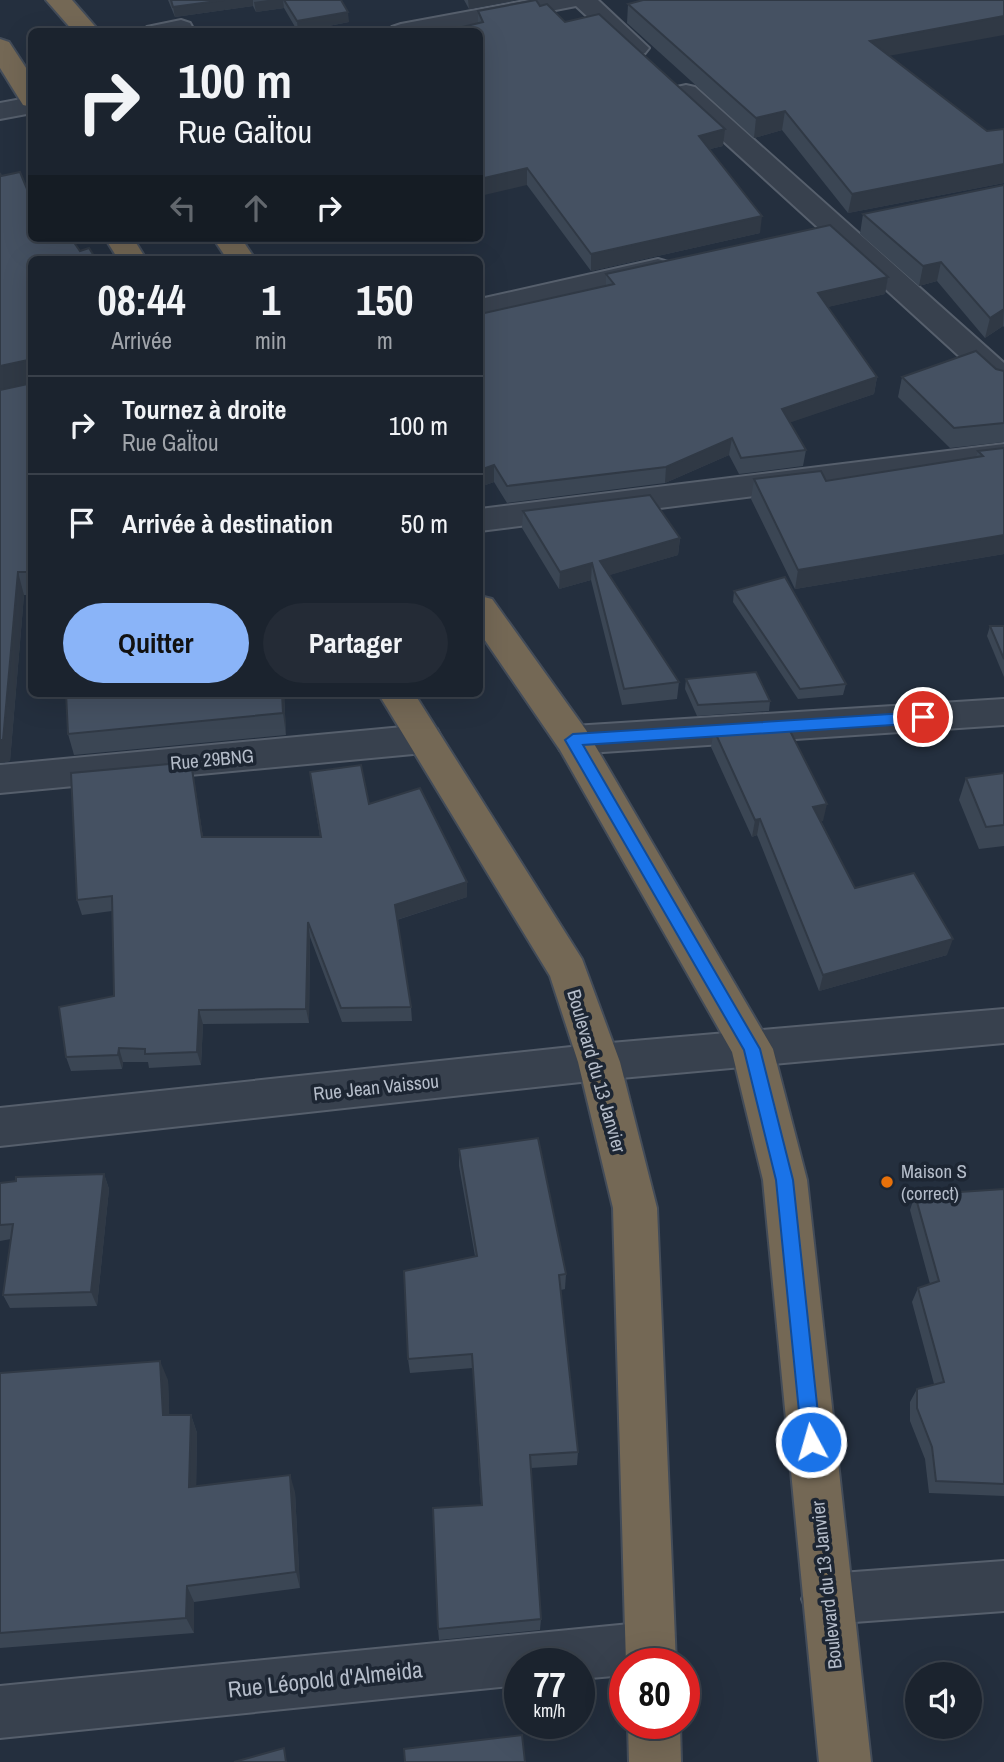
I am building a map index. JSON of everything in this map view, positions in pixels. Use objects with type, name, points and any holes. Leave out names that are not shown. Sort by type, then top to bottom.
[{"type":"highway","points":[[58,0],[84,28]]},
{"type":"highway","points":[[0,47],[28,95]]},
{"type":"highway","name":"Boulevard du 13 Janvier","points":[[483,612],[573,740],[752,1049],[785,1180],[845,1762]]},
{"type":"highway","name":"Boulevard du 13 Janvier","points":[[398,697],[568,971],[599,1062],[635,1208],[651,1648]]},
{"type":"highway","points":[[654,1739],[655,1762]]},
{"type":"street","points":[[422,28],[569,0]]},
{"type":"street","points":[[584,0],[658,68],[819,231],[1004,380]]},
{"type":"street","points":[[0,111],[28,103]]},
{"type":"street","points":[[819,231],[872,220]]},
{"type":"street","points":[[483,307],[683,262]]},
{"type":"street","points":[[483,520],[1004,454]]},
{"type":"street","points":[[573,740],[1004,712]]},
{"type":"street","name":"Rue 29BNG","points":[[0,779],[424,739]]},
{"type":"street","name":"Rue Jean Vaissou","points":[[0,1127],[599,1062],[1004,1026]]},
{"type":"street","points":[[827,1599],[1004,1586]]},
{"type":"street","name":"Rue Léopold d'Almeida","points":[[0,1712],[609,1660]]},
{"type":"building","points":[[171,0],[224,0],[173,7]]},
{"type":"building","points":[[284,0],[341,0],[348,12],[297,21]]},
{"type":"building","points":[[536,0],[540,6],[547,4],[565,22],[599,14],[725,129],[699,136],[762,216],[591,254],[527,168],[483,178],[483,28],[458,28],[483,22],[478,11]]},
{"type":"building","points":[[643,0],[1004,0],[1004,16],[870,41],[987,131],[1004,129],[1004,164],[852,194],[785,111],[756,118],[628,4]]},
{"type":"building","points":[[20,172],[28,191],[28,242],[74,242],[80,251],[89,248],[94,256],[28,256],[28,360],[0,366],[0,173],[1,176]]},
{"type":"building","points":[[1004,185],[1004,309],[990,318],[941,262],[923,266],[863,214]]},
{"type":"building","points":[[830,225],[888,277],[818,293],[877,377],[782,409],[806,450],[741,458],[732,438],[666,467],[507,486],[494,465],[483,469],[483,313],[614,284],[606,274]]},
{"type":"building","points":[[976,351],[996,369],[1004,371],[1004,423],[954,428],[902,377]]},
{"type":"building","points":[[28,384],[28,572],[18,572],[3,740],[0,740],[0,390]]},
{"type":"building","points":[[1004,448],[1004,535],[798,570],[754,479],[821,471],[826,481],[983,456],[978,451]]},
{"type":"building","points":[[650,495],[680,538],[600,561],[679,682],[624,689],[592,563],[560,572],[523,511]]},
{"type":"building","points":[[785,577],[846,684],[800,689],[734,591]]},
{"type":"building","points":[[990,626],[1004,626],[1004,659]]},
{"type":"building","points":[[756,672],[770,701],[698,705],[686,679]]},
{"type":"building","points":[[66,697],[282,697],[283,713],[68,734]]},
{"type":"building","points":[[787,725],[827,804],[813,807],[855,888],[914,873],[953,939],[823,975],[760,819],[755,820],[714,730]]},
{"type":"building","points":[[191,762],[202,837],[321,837],[310,772],[361,765],[369,804],[420,788],[467,882],[395,905],[411,1007],[341,1008],[308,922],[306,1009],[199,1010],[197,1052],[145,1054],[145,1049],[119,1048],[118,1055],[66,1057],[59,1007],[114,996],[112,896],[77,900],[71,773]]},
{"type":"building","points":[[1004,773],[1004,825],[986,827],[966,778]]},
{"type":"building","points":[[538,1138],[566,1274],[559,1275],[578,1452],[530,1455],[541,1619],[438,1629],[433,1508],[482,1505],[472,1354],[408,1359],[404,1271],[477,1256],[459,1149]]},
{"type":"building","points":[[104,1174],[91,1292],[3,1295],[13,1224],[0,1225],[0,1183],[16,1181],[16,1177]]},
{"type":"building","points":[[1004,1189],[1004,1484],[936,1481],[932,1447],[917,1408],[917,1389],[944,1382],[918,1288],[939,1281],[915,1195]]},
{"type":"building","points":[[160,1361],[163,1415],[191,1415],[189,1487],[290,1475],[296,1572],[187,1586],[186,1618],[0,1633],[0,1373]]},
{"type":"building","points":[[504,1737],[522,1739],[525,1762],[405,1762],[404,1749]]},
{"type":"building","points":[[284,1748],[286,1762],[234,1762]]},
{"type":"place","name":"Maison S (correct)","points":[[887,1182]]},
{"type":"route","points":[[811,1442],[785,1180],[752,1049],[573,740],[923,717]]}]
